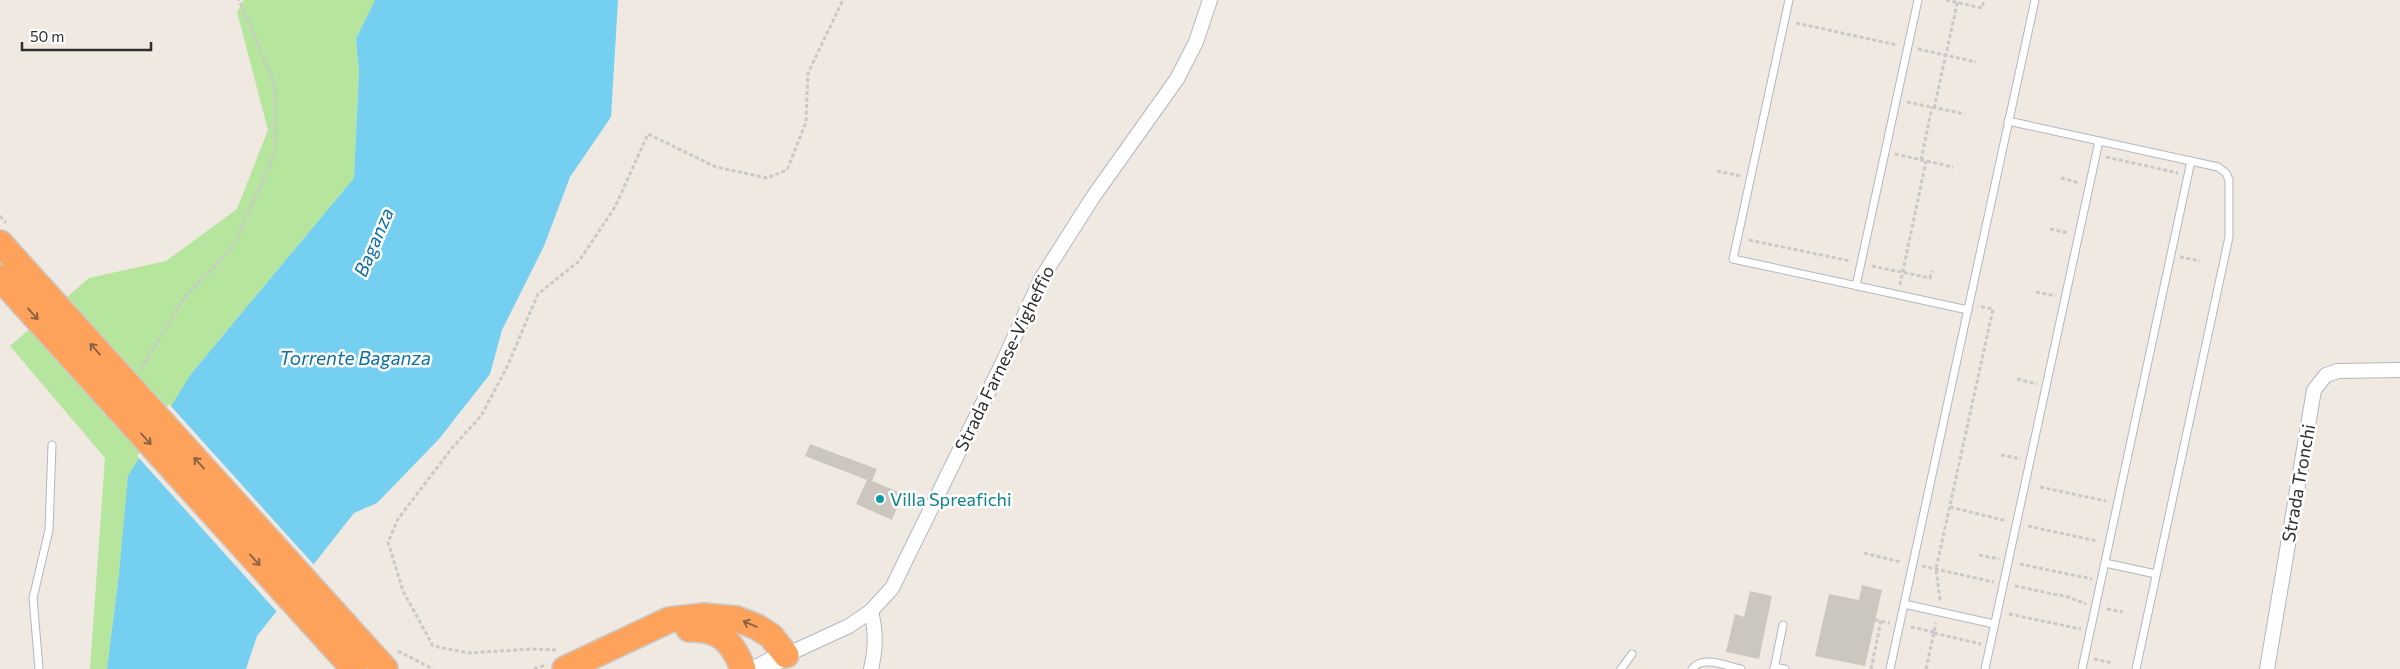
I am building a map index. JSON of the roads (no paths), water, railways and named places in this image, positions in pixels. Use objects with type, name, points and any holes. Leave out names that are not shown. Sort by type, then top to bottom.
[{"type":"highway","points":[[0,237],[8,278]]},
{"type":"highway","points":[[0,243],[8,278],[126,387],[327,622],[347,663]]},
{"type":"highway","points":[[561,660],[668,620],[704,616],[737,619],[757,627],[772,636],[786,655]]},
{"type":"highway","points":[[327,622],[406,669]]},
{"type":"highway","points":[[606,669],[626,650],[673,630],[706,628],[721,635],[737,654],[743,669]]},
{"type":"highway","points":[[359,641],[385,669]]},
{"type":"street","name":"Strada Farnese-Vigheffio","points":[[758,669],[849,626],[871,611],[892,588],[1004,360],[1041,279],[1093,197],[1177,79],[1196,42],[1210,0]]},
{"type":"street","name":"Strada Tronchi","points":[[2267,669],[2314,390],[2326,375],[2338,371],[2400,370]]},
{"type":"street","points":[[871,611],[876,630],[876,648],[871,669]]},
{"type":"lane","points":[[1789,0],[1733,259],[1968,310]]},
{"type":"lane","points":[[1856,286],[1918,0]]},
{"type":"lane","points":[[1890,669],[2035,0]]},
{"type":"lane","points":[[2008,121],[2218,167],[2226,173],[2229,184],[2230,233],[2136,669]]},
{"type":"lane","points":[[1984,669],[2099,141]]},
{"type":"lane","points":[[2082,669],[2191,161]]},
{"type":"lane","points":[[39,669],[33,598],[49,530],[52,446]]},
{"type":"lane","points":[[2105,563],[2156,574]]},
{"type":"lane","points":[[1904,604],[1994,624]]},
{"type":"lane","points":[[1784,625],[1774,668],[1785,669]]},
{"type":"lane","points":[[1622,669],[1632,654]]},
{"type":"lane","points":[[1692,669],[1698,663],[1706,661],[1741,669]]},
{"type":"water","name":"Torrente Baganza","points":[[375,0],[618,0],[611,117],[570,177],[544,246],[502,330],[490,374],[439,439],[377,503],[354,513],[257,636],[246,669],[107,669],[119,574],[128,476],[191,374],[354,178],[359,72],[356,39]]},
{"type":"place","name":"Villa Spreafichi","points":[[880,499]]},
{"type":"water label","name":"Baganza","points":[[373,242]]}]
